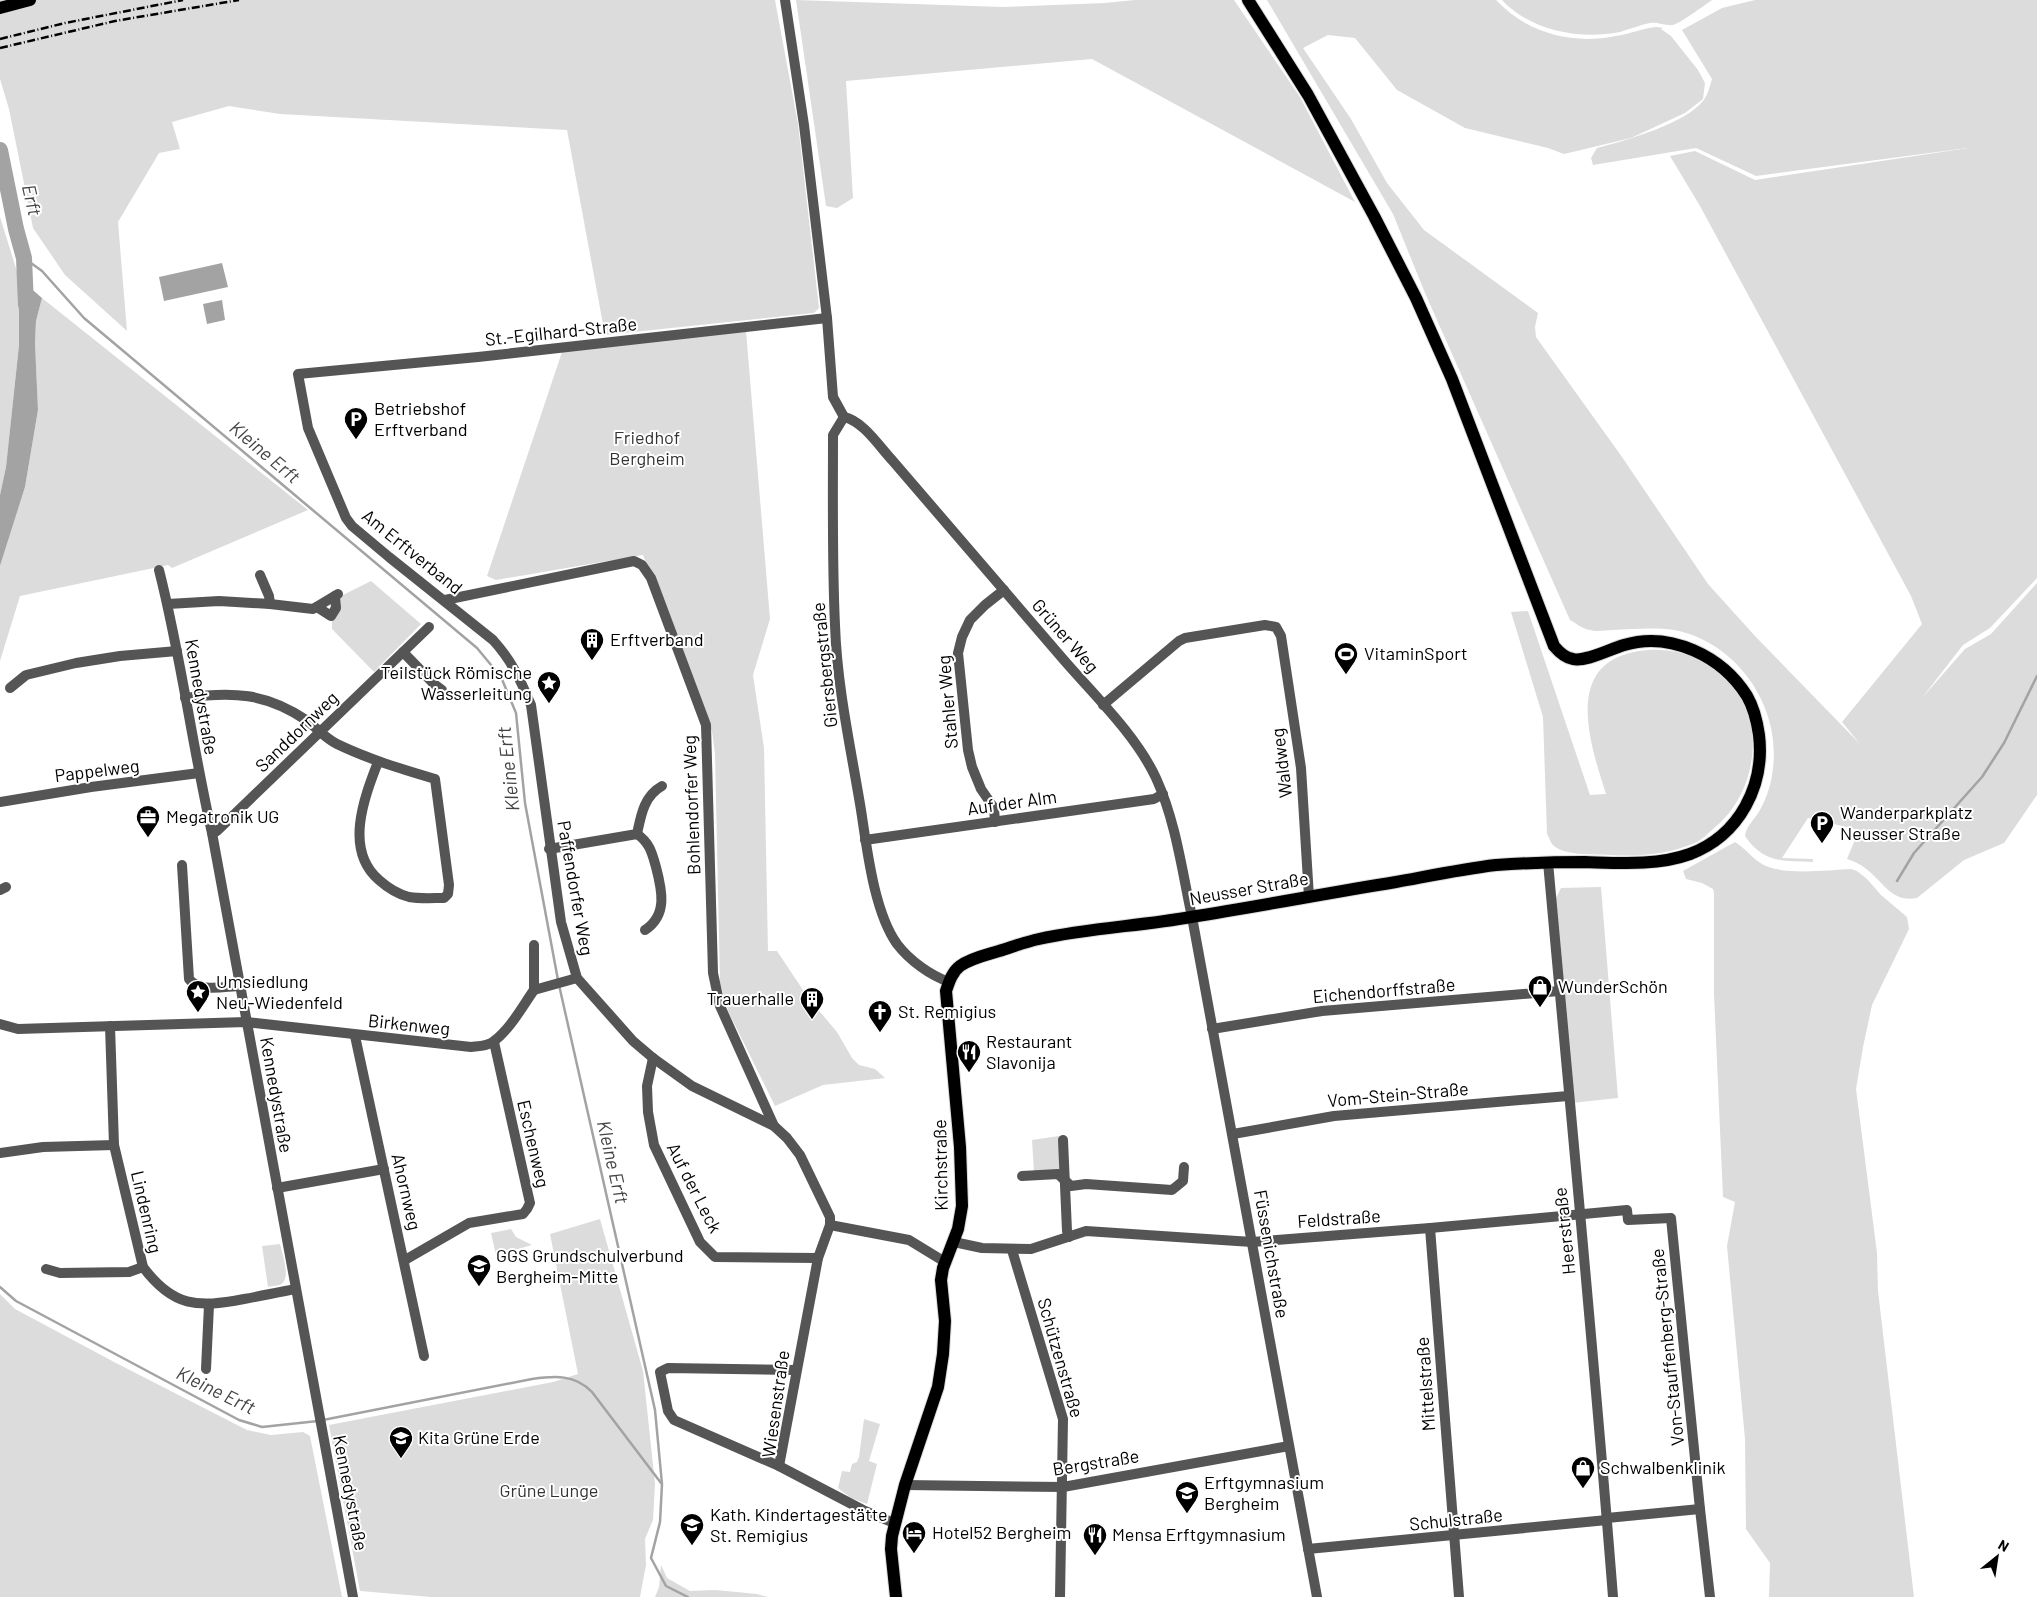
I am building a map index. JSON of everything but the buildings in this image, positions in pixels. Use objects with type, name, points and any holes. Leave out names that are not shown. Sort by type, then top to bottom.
[{"type":"main road","points":[[0,8],[30,0]]},
{"type":"main road","name":"Neusser Straße","points":[[949,982],[953,973],[960,966],[977,958],[1037,939],[1192,917],[1486,867],[1548,862],[1652,862],[1690,854],[1708,845],[1727,830],[1740,816],[1754,789],[1760,757],[1756,715],[1748,698],[1727,672],[1697,652],[1676,644],[1655,641],[1635,642],[1576,660],[1567,658],[1554,646],[1452,379],[1416,298],[1374,216],[1308,96],[1248,0]]},
{"type":"main road","name":"Kirchstraße","points":[[896,1597],[891,1549],[894,1523],[939,1379],[945,1321],[941,1280],[945,1262],[954,1242],[962,1206],[960,1148],[946,991],[949,982]]},
{"type":"street","points":[[785,0],[804,125],[827,318],[833,397],[844,417]]},
{"type":"street","name":"St.-Egilhard-Straße","points":[[298,374],[478,357],[827,318]]},
{"type":"street","name":"Am Erftverband","points":[[298,374],[308,428],[346,518],[389,557],[494,640],[508,656],[518,672],[530,705]]},
{"type":"street","name":"Grüner Weg","points":[[844,417],[851,419],[862,428],[1103,705],[1141,754],[1155,776],[1163,794],[1192,917]]},
{"type":"street","name":"Giersbergstraße","points":[[844,417],[833,436],[834,626],[865,840],[882,914],[897,944],[935,976],[949,982]]},
{"type":"street","name":"Bohlendorfer Weg","points":[[445,600],[634,561],[642,565],[651,578],[706,725],[713,973],[718,998],[774,1126]]},
{"type":"street","name":"Kennedystraße","points":[[159,570],[168,604],[198,773],[212,833],[354,1597]]},
{"type":"street","points":[[260,575],[270,604]]},
{"type":"street","name":"Stahler Weg","points":[[995,822],[994,808],[981,789],[970,758],[958,653],[962,636],[970,620],[1004,590]]},
{"type":"street","points":[[168,604],[219,601],[313,609],[336,595],[336,608],[331,616],[317,607]]},
{"type":"street","name":"Waldweg","points":[[1103,705],[1185,638],[1266,624],[1276,627],[1281,636],[1301,768],[1309,897]]},
{"type":"street","name":"Sanddornweg","points":[[212,833],[217,831],[428,627]]},
{"type":"street","points":[[10,688],[26,675],[76,663],[120,656],[177,651]]},
{"type":"street","points":[[403,652],[442,690]]},
{"type":"street","points":[[185,698],[233,694],[260,698],[287,709],[307,721],[335,743],[378,762],[435,779],[449,885],[448,894],[444,898],[410,897],[391,890],[371,873],[360,850],[358,836],[360,821],[378,762]]},
{"type":"street","name":"Paffendorfer Weg","points":[[530,705],[560,922],[573,980],[633,1041],[653,1058],[692,1086],[774,1126],[787,1138],[800,1155],[826,1206],[830,1217],[830,1225]]},
{"type":"street","name":"Pappelweg","points":[[0,802],[91,787],[198,773]]},
{"type":"street","points":[[637,834],[641,813],[648,797],[662,786]]},
{"type":"street","name":"Auf der Alm","points":[[865,840],[1154,798],[1163,794]]},
{"type":"street","points":[[549,849],[637,834]]},
{"type":"street","points":[[637,834],[650,846],[663,898],[658,917],[652,926],[645,930]]},
{"type":"street","name":"Heerstraße","points":[[1548,862],[1613,1597]]},
{"type":"street","points":[[182,865],[189,979],[193,985],[200,988],[240,986]]},
{"type":"street","name":"Füssenichstraße","points":[[1192,917],[1317,1597]]},
{"type":"street","points":[[494,1042],[514,1020],[534,990],[534,946]]},
{"type":"street","points":[[534,990],[573,980]]},
{"type":"street","name":"Eichendorffstraße","points":[[1212,1029],[1322,1011],[1559,992]]},
{"type":"street","name":"Birkenweg","points":[[0,1024],[18,1029],[246,1022],[355,1036],[471,1047],[484,1046],[494,1042]]},
{"type":"street","name":"Lindenring","points":[[110,1026],[114,1145],[143,1267],[154,1282],[170,1294],[193,1303],[209,1305],[296,1289]]},
{"type":"street","name":"Ahornweg","points":[[355,1036],[405,1260],[424,1356]]},
{"type":"street","name":"Eschenweg","points":[[405,1260],[468,1223],[523,1214],[530,1203],[494,1042]]},
{"type":"street","name":"Auf der Leck","points":[[653,1058],[647,1086],[648,1112],[654,1145],[700,1242],[715,1257],[818,1258]]},
{"type":"street","name":"Vom-Stein-Straße","points":[[1233,1134],[1334,1116],[1568,1096]]},
{"type":"street","points":[[1063,1140],[1067,1231],[1069,1237]]},
{"type":"street","points":[[0,1153],[43,1147],[114,1145]]},
{"type":"street","points":[[1022,1176],[1058,1174],[1071,1186],[1086,1184],[1172,1190],[1183,1181],[1184,1167]]},
{"type":"street","points":[[277,1188],[384,1169]]},
{"type":"street","name":"Von-Stauffenberg-Straße","points":[[1580,1213],[1627,1210],[1628,1220],[1672,1218],[1700,1509]]},
{"type":"street","name":"Feldstraße","points":[[954,1242],[982,1248],[1031,1249],[1086,1231],[1252,1242],[1430,1228],[1580,1213]]},
{"type":"street","points":[[830,1225],[909,1240],[945,1262]]},
{"type":"street","name":"Wiesenstraße","points":[[830,1225],[818,1258],[779,1466],[863,1510],[894,1523]]},
{"type":"street","name":"Mittelstraße","points":[[1430,1228],[1459,1597]]},
{"type":"street","name":"Schützenstraße","points":[[1012,1250],[1063,1419],[1060,1597]]},
{"type":"street","points":[[46,1269],[60,1273],[129,1272],[143,1267]]},
{"type":"street","points":[[206,1370],[209,1305]]},
{"type":"street","points":[[779,1466],[674,1420],[668,1412],[660,1372],[668,1368],[796,1370]]},
{"type":"street","name":"Bergstraße","points":[[906,1485],[1063,1487],[1289,1446]]},
{"type":"street","points":[[1607,1519],[1700,1509],[1710,1597]]},
{"type":"street","name":"Schulstraße","points":[[1308,1550],[1607,1519]]},
{"type":"green space","points":[[0,0],[775,0],[798,124],[819,308],[814,313],[605,335],[567,130],[280,114],[229,106],[172,122],[180,149],[159,153],[118,222],[127,331],[65,275],[33,228],[9,109],[0,79]]},
{"type":"green space","points":[[796,0],[1003,7],[1135,0],[1234,0],[1300,97],[1355,202],[1092,59],[846,81],[853,198],[837,208],[826,206]]},
{"type":"green space","points":[[1267,0],[1496,0],[1522,21],[1551,34],[1583,39],[1599,38],[1657,27],[1663,28],[1661,29],[1671,36],[1698,70],[1705,83],[1703,99],[1685,113],[1631,138],[1564,154],[1548,148],[1465,128],[1397,90],[1355,38],[1328,35],[1303,48],[1351,119],[1387,183],[1424,230],[1538,313],[1535,327],[1536,337],[1622,457],[1708,584],[1755,636],[1860,744],[1842,722],[1922,624],[1911,596],[1700,206],[1670,156],[1695,151],[1755,180],[1975,147],[1756,176],[1696,148],[1593,165],[1591,158],[1597,148],[1638,136],[1669,124],[1695,109],[1703,101],[1708,93],[1712,79],[1682,30],[1722,8],[1755,0],[2037,0],[2037,578],[1990,628],[1963,645],[1922,698],[1965,649],[1991,634],[2037,583],[2037,795],[2004,843],[1964,860],[1917,898],[1908,899],[1894,894],[1865,868],[1847,859],[1859,830],[1808,818],[1782,858],[1813,859],[1813,862],[1775,859],[1767,856],[1752,845],[1745,836],[1746,832],[1765,800],[1773,767],[1774,744],[1769,721],[1761,699],[1749,679],[1734,662],[1716,647],[1696,637],[1674,630],[1644,628],[1593,631],[1570,620],[1425,293],[1393,214]]},
{"type":"green space","points":[[1502,0],[1712,0],[1673,25],[1650,23],[1620,32],[1588,35],[1556,31],[1541,26],[1514,11]]},
{"type":"green space","points":[[0,217],[19,278],[19,345],[6,467],[0,495]]},
{"type":"green space","points":[[42,298],[308,510],[172,568],[168,565],[20,596],[0,661],[0,566],[25,487],[38,410],[35,343],[36,321]]},
{"type":"green space","name":"Friedhof Bergheim","points":[[746,331],[770,619],[753,675],[764,748],[768,951],[777,951],[809,999],[837,1032],[852,1058],[859,1065],[875,1069],[885,1078],[823,1085],[775,1106],[728,1011],[720,982],[715,754],[712,731],[643,555],[496,580],[487,576],[562,352]]},
{"type":"green space","points":[[371,581],[421,624],[374,672],[332,629],[332,620],[339,613],[341,596]]},
{"type":"green space","points":[[1528,611],[1590,795],[1606,794],[1595,759],[1588,720],[1588,700],[1592,683],[1602,668],[1618,657],[1635,652],[1669,651],[1686,654],[1702,661],[1729,682],[1749,713],[1753,745],[1751,761],[1748,777],[1735,805],[1725,818],[1702,838],[1695,843],[1675,850],[1631,856],[1563,851],[1552,844],[1547,834],[1543,717],[1511,612]]},
{"type":"green space","points":[[1735,842],[1758,862],[1771,868],[1793,871],[1851,869],[1857,871],[1907,917],[1909,929],[1872,1005],[1856,1089],[1877,1253],[1878,1291],[1914,1597],[1769,1597],[1770,1563],[1746,1529],[1745,1439],[1727,1246],[1735,1202],[1723,1197],[1714,994],[1714,893],[1713,889],[1702,883],[1686,879],[1683,871]]},
{"type":"green space","points":[[1601,887],[1618,1098],[1572,1103],[1555,900],[1561,888]]},
{"type":"green space","points":[[1059,1136],[1061,1168],[1059,1170],[1034,1172],[1032,1140]]},
{"type":"green space","name":"Grüne Lunge","points":[[600,1219],[643,1371],[655,1484],[653,1520],[645,1539],[646,1565],[640,1597],[431,1597],[360,1591],[329,1425],[553,1382],[578,1374],[550,1234]]},
{"type":"green space","points":[[511,1229],[516,1237],[532,1245],[496,1255],[491,1233]]},
{"type":"green space","points":[[280,1244],[286,1272],[284,1282],[280,1285],[268,1287],[262,1246]]},
{"type":"green space","points":[[0,1294],[15,1309],[247,1430],[271,1435],[303,1432],[310,1436],[342,1597],[0,1597]]},
{"type":"green space","points":[[864,1419],[880,1424],[869,1461],[877,1464],[867,1504],[851,1498],[838,1488],[842,1471],[850,1472],[852,1464],[857,1462],[859,1457]]},
{"type":"green space","points":[[661,1565],[667,1578],[690,1591],[715,1590],[757,1594],[768,1597],[655,1597],[659,1587]]},
{"type":"shaded area","points":[[222,263],[228,287],[164,301],[159,277]]},
{"type":"shaded area","points":[[19,278],[42,298],[36,321],[35,343],[38,410],[25,487],[0,566],[0,495],[6,467],[19,345]]},
{"type":"shaded area","points":[[222,300],[225,320],[207,324],[203,304]]},
{"type":"waterway","name":"Erft","points":[[0,150],[16,229],[24,258],[26,305]]},
{"type":"waterway","name":"Kleine Erft","points":[[24,258],[42,271],[84,318],[477,648],[501,677],[516,713],[525,803],[558,980]]},
{"type":"waterway","points":[[1897,881],[1914,853],[1982,777],[2004,743],[2037,676]]},
{"type":"waterway","name":"Kleine Erft","points":[[559,985],[655,1410],[662,1484],[660,1522],[651,1558],[666,1586],[688,1597]]},
{"type":"waterway","name":"Kleine Erft","points":[[0,1287],[16,1301],[239,1420],[262,1427],[318,1421]]},
{"type":"waterway","name":"Kleine Erft","points":[[323,1420],[532,1379],[548,1377],[571,1379],[579,1382],[592,1392],[661,1483]]},
{"type":"railway","points":[[0,39],[65,23],[183,0]]},
{"type":"railway","points":[[0,48],[115,21],[239,0]]},
{"type":"place","name":"Betriebshof Erftverband","points":[[356,440]]},
{"type":"place","name":"Erftverband","points":[[592,661]]},
{"type":"place","name":"VitaminSport","points":[[1346,675]]},
{"type":"place","name":"Teilstück Römische Wasserleitung","points":[[549,704]]},
{"type":"place","name":"Megatronik UG","points":[[148,838]]},
{"type":"place","name":"Wanderparkplatz Neusser Straße","points":[[1822,844]]},
{"type":"place","name":"WunderSchön","points":[[1540,1008]]},
{"type":"place","name":"Umsiedlung Neu-Wiedenfeld","points":[[198,1013]]},
{"type":"place","name":"Trauerhalle","points":[[812,1020]]},
{"type":"place","name":"St. Remigius","points":[[880,1033]]},
{"type":"place","name":"Restaurant Slavonija","points":[[969,1073]]},
{"type":"place","name":"GGS Grundschulverbund Bergheim-Mitte","points":[[479,1287]]},
{"type":"place","name":"Kita Grüne Erde","points":[[401,1459]]},
{"type":"place","name":"Schwalbenklinik","points":[[1583,1489]]},
{"type":"place","name":"Erftgymnasium Bergheim","points":[[1187,1514]]},
{"type":"place","name":"Kath. Kindertagestätte St. Remigius","points":[[692,1546]]},
{"type":"place","name":"Hotel52 Bergheim","points":[[914,1554]]},
{"type":"place","name":"Mensa Erftgymnasium","points":[[1095,1556]]}]
